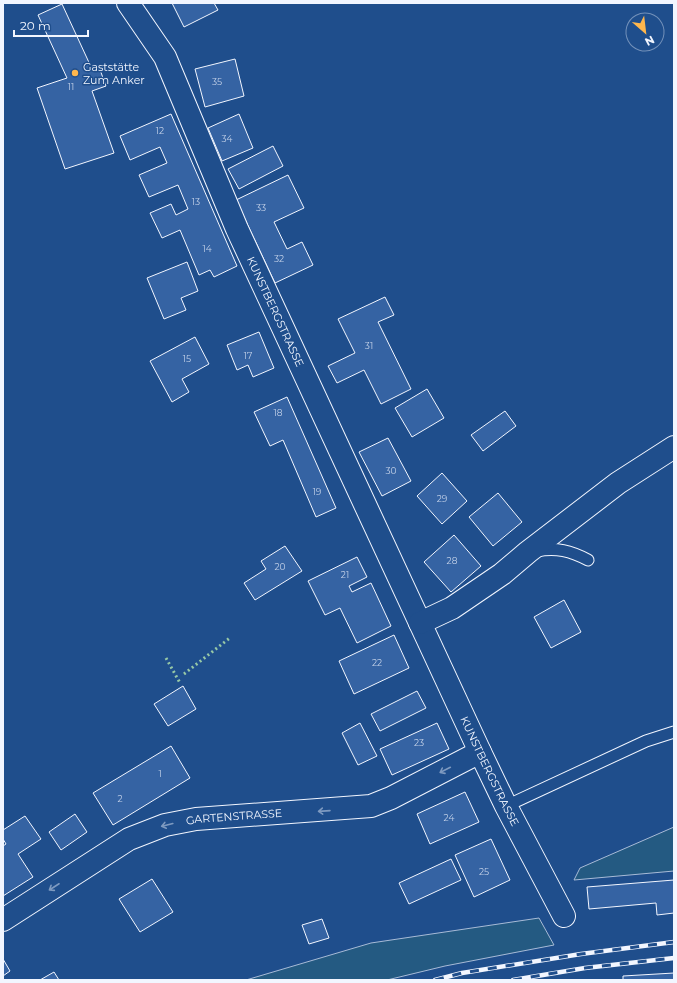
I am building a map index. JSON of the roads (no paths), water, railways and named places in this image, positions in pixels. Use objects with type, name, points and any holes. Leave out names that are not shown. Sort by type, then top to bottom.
[{"type":"street","name":"KUNSTBERGSTRASSE","points":[[128,3],[165,57],[237,229],[420,624],[506,806],[564,916]]},
{"type":"street","points":[[420,624],[452,608],[502,574],[528,552],[618,483],[674,447]]},
{"type":"street","name":"GARTENSTRASSE","points":[[3,920],[129,839],[165,825],[196,819],[350,809],[371,806],[391,798],[480,752]]},
{"type":"lane","points":[[528,552],[549,548],[571,552],[588,560]]},
{"type":"lane","points":[[506,806],[646,741],[674,732]]},
{"type":"railway","points":[[435,980],[462,973],[581,954],[674,942]]},
{"type":"railway","points":[[513,980],[585,968],[674,958]]},
{"type":"place","name":"Gaststätte Zum Anker","points":[[75,73]]}]
